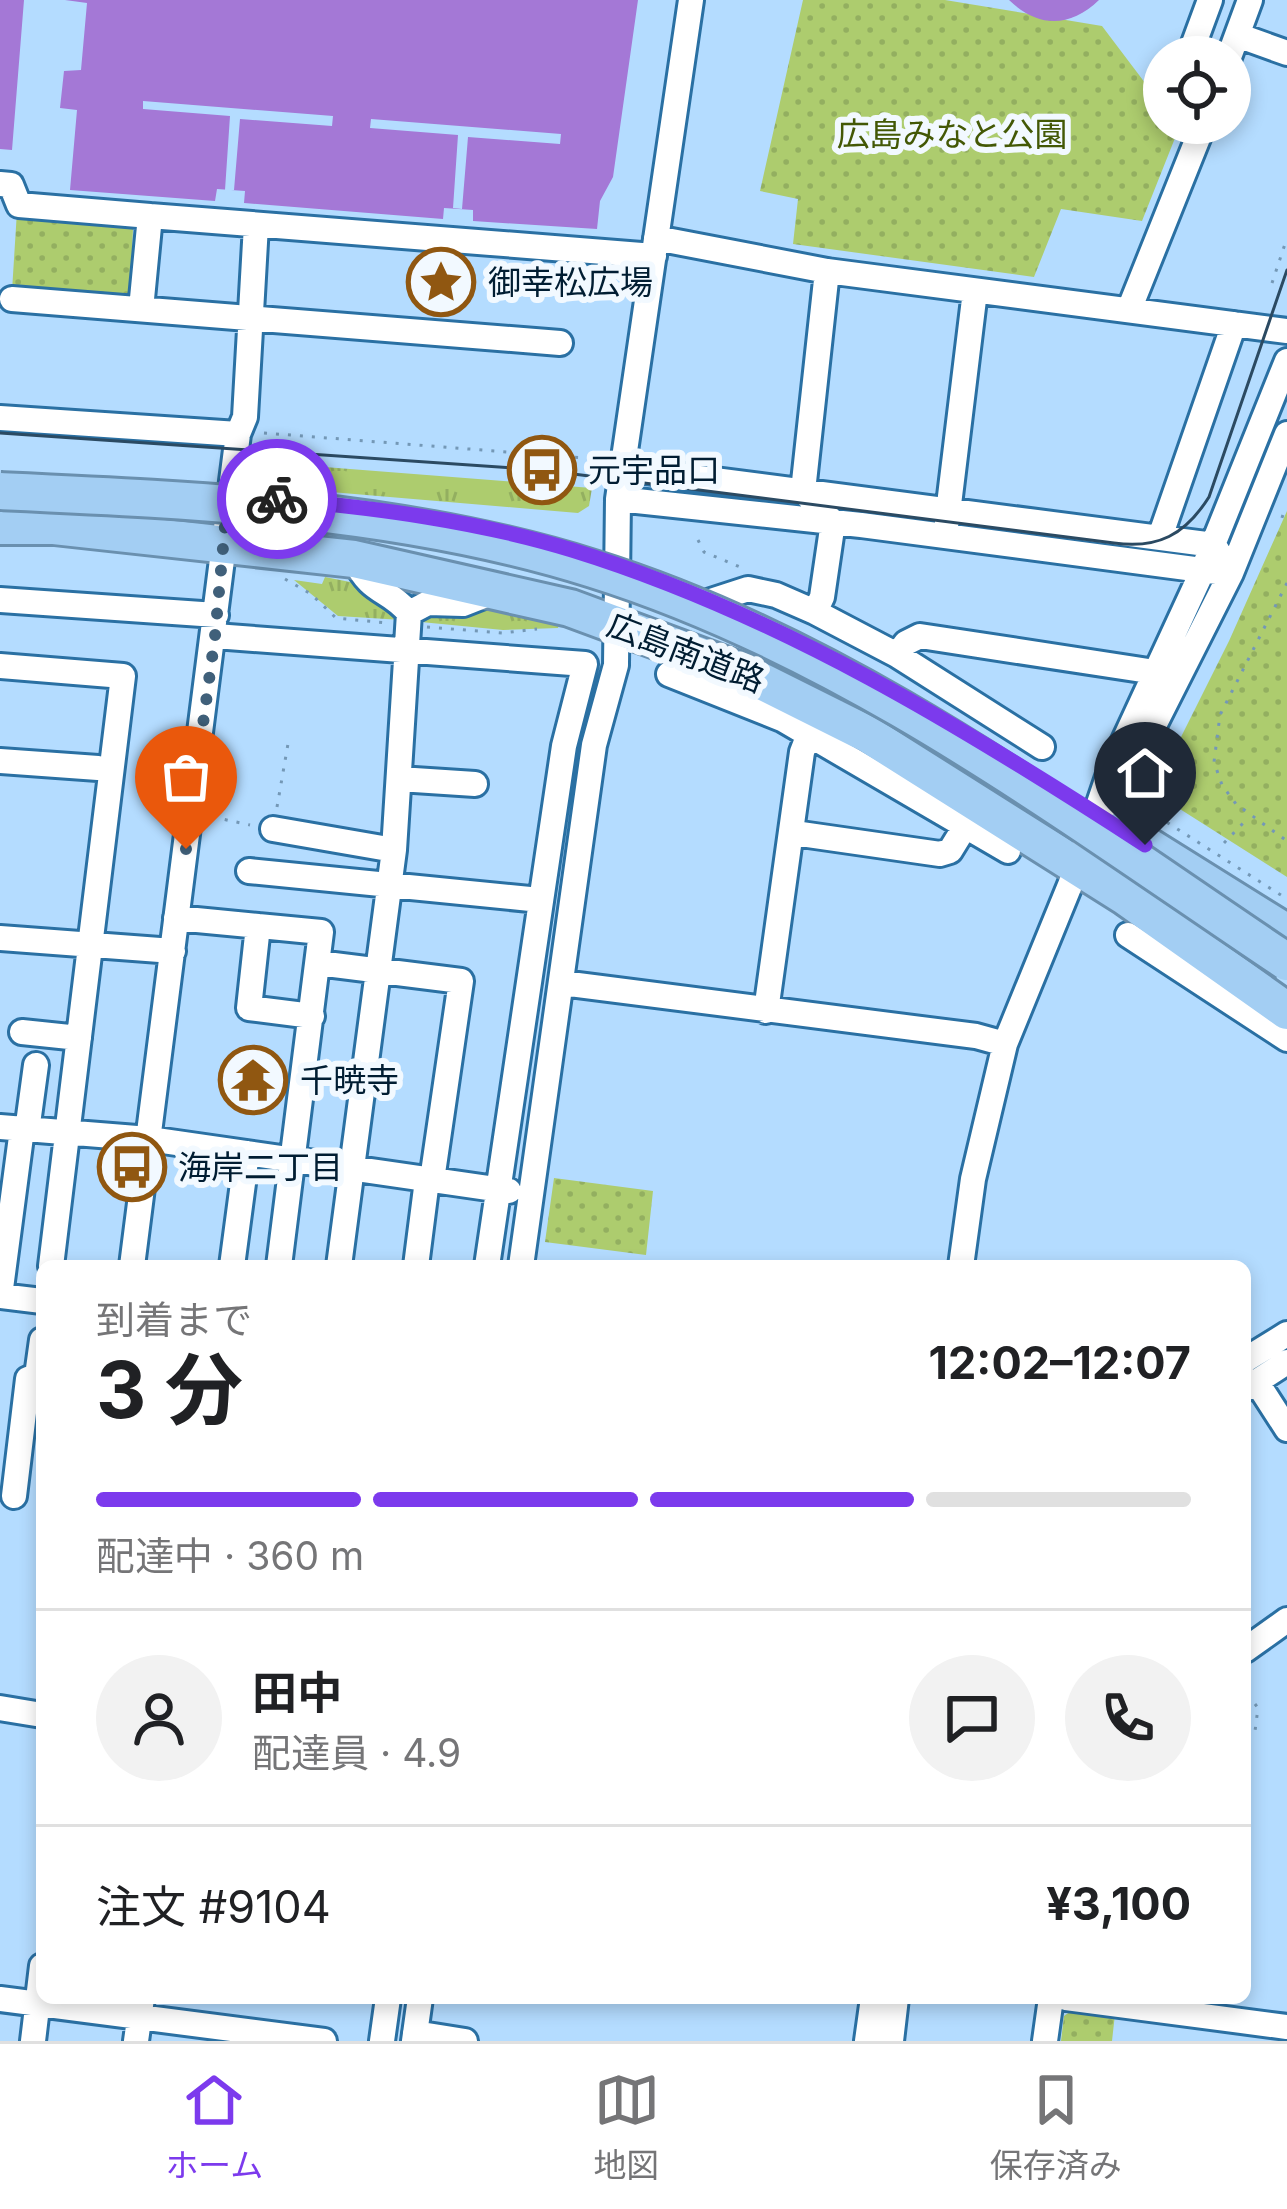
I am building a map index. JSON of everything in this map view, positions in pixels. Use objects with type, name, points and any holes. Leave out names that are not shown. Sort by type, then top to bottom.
[{"type":"highway","name":"広島南道路","points":[[0,487],[228,492],[373,508],[500,531],[616,566],[838,660],[962,730],[1287,933]]},
{"type":"highway","points":[[0,487],[349,518],[499,543],[651,590],[783,645],[871,691],[1287,962]]},
{"type":"highway","name":"広島南道路","points":[[0,526],[54,526],[354,559],[570,608],[761,696],[869,735],[960,812],[1077,868],[1210,973],[1287,1011]]},
{"type":"street","points":[[522,1260],[594,745],[616,665],[618,499],[691,0]]},
{"type":"street","points":[[1197,36],[1210,0]]},
{"type":"street","points":[[1237,36],[1250,0]]},
{"type":"street","points":[[1251,48],[1287,53]]},
{"type":"street","points":[[1129,310],[1192,144]]},
{"type":"street","points":[[0,184],[11,185],[19,205],[256,225],[655,247],[1287,331]]},
{"type":"street","points":[[141,309],[150,216]]},
{"type":"street","points":[[133,1260],[216,626],[228,492],[246,433],[256,225]]},
{"type":"street","points":[[803,491],[826,271]]},
{"type":"street","points":[[947,523],[975,291]]},
{"type":"street","points":[[12,299],[180,308],[560,343]]},
{"type":"street","points":[[1160,537],[1234,324]]},
{"type":"street","points":[[967,1260],[973,1180],[1005,1044],[1111,771],[1202,572],[1287,361]]},
{"type":"street","points":[[0,418],[246,433]]},
{"type":"street","points":[[1098,814],[1126,781],[1232,573],[1287,434]]},
{"type":"street","points":[[622,468],[803,491],[1202,572],[1232,573]]},
{"type":"street","points":[[803,491],[833,522]]},
{"type":"street","points":[[618,499],[833,522],[947,523],[1214,544]]},
{"type":"street","points":[[814,611],[822,596],[833,522]]},
{"type":"street","points":[[1214,544],[1232,573]]},
{"type":"street","points":[[340,1260],[394,850],[409,613],[366,583],[354,559]]},
{"type":"street","points":[[409,613],[428,603],[463,604],[499,590]]},
{"type":"street","points":[[708,602],[748,590],[776,595],[814,611],[897,656],[1042,747]]},
{"type":"street","points":[[0,600],[405,651],[585,664],[564,746],[540,900],[504,1190],[508,1252],[519,1260]]},
{"type":"street","points":[[897,656],[906,643],[920,636],[1155,672]]},
{"type":"street","points":[[0,666],[122,676],[52,1260]]},
{"type":"street","points":[[669,674],[761,696],[808,734],[960,812],[1008,851]]},
{"type":"street","points":[[949,688],[962,730]]},
{"type":"street","points":[[766,1011],[808,734]]},
{"type":"street","points":[[0,761],[98,768]]},
{"type":"street","points":[[399,779],[475,784]]},
{"type":"street","points":[[794,833],[940,854],[950,851],[960,812]]},
{"type":"street","points":[[273,829],[394,850]]},
{"type":"street","points":[[249,871],[540,900]]},
{"type":"street","points":[[176,918],[321,932],[280,1260]]},
{"type":"street","points":[[258,926],[249,1007],[312,1016]]},
{"type":"street","points":[[1128,935],[1210,973],[1287,1040]]},
{"type":"street","points":[[0,938],[173,951]]},
{"type":"street","points":[[318,963],[461,981],[417,1260]]},
{"type":"street","points":[[562,983],[976,1036],[1005,1044]]},
{"type":"street","points":[[22,1032],[79,1038]]},
{"type":"street","points":[[36,1065],[16,1129],[0,1296],[36,1299]]},
{"type":"street","points":[[489,1260],[526,1112],[545,1103]]},
{"type":"street","points":[[16,1129],[149,1139],[504,1190]]},
{"type":"street","points":[[233,1260],[247,1153]]},
{"type":"street","points":[[1251,1375],[1287,1334]]},
{"type":"street","points":[[1251,1376],[1287,1362]]},
{"type":"street","points":[[7,1495],[11,1423],[28,1379],[36,1376]]},
{"type":"street","points":[[1251,1380],[1287,1429]]},
{"type":"street","points":[[1251,1646],[1287,1620]]},
{"type":"street","points":[[0,1708],[36,1714]]},
{"type":"street","points":[[0,1999],[36,2003]]},
{"type":"street","points":[[33,2041],[37,2004]]},
{"type":"street","points":[[43,2004],[325,2041]]},
{"type":"street","points":[[382,2041],[387,2004]]},
{"type":"street","points":[[419,2004],[415,2037],[465,2041]]},
{"type":"street","points":[[867,2041],[872,2004]]},
{"type":"street","points":[[891,2041],[895,2004]]},
{"type":"street","points":[[1046,2041],[1050,2004]]},
{"type":"street","points":[[1112,2004],[1287,2027]]},
{"type":"path","points":[[1272,283],[1287,238]]},
{"type":"path","points":[[246,433],[597,459]]},
{"type":"path","points":[[1287,583],[1220,715],[1214,762],[1222,784],[1250,817],[1287,841]]},
{"type":"path","points":[[207,816],[273,829],[289,738]]},
{"type":"path","points":[[1157,816],[1287,899]]},
{"type":"path","points":[[1224,843],[1250,817]]},
{"type":"path","points":[[1255,1704],[1255,1731]]},
{"type":"green space","name":"広島みなと公園","points":[[803,0],[945,0],[1102,26],[1143,80],[1143,144],[1173,144],[1142,221],[1061,209],[1034,277],[793,244],[798,199],[760,191]]},
{"type":"green space","points":[[17,211],[126,221],[133,229],[130,297],[12,291]]},
{"type":"green space","points":[[286,464],[592,488],[589,506],[578,513],[284,488]]},
{"type":"green space","points":[[1287,511],[1287,877],[1172,804],[1164,771]]},
{"type":"green space","points":[[325,577],[360,584],[402,620],[338,616],[294,580],[322,584]]},
{"type":"green space","points":[[503,602],[562,618],[558,628],[503,630],[421,622],[425,614]]},
{"type":"green space","points":[[554,1178],[653,1191],[646,1255],[545,1242]]},
{"type":"green space","points":[[1074,2009],[1115,2014],[1112,2041],[1061,2041],[1064,2016]]},
{"type":"shaded area","points":[[0,0],[24,0],[12,150],[0,149]]},
{"type":"shaded area","points":[[65,0],[638,0],[613,177],[600,201],[597,229],[473,221],[473,210],[444,208],[443,219],[244,203],[245,191],[217,189],[215,201],[70,190],[77,110],[60,108],[64,71],[81,70],[87,3]]},
{"type":"shaded area","points":[[1009,0],[1099,0],[1077,16],[1054,21],[1031,16]]},
{"type":"pier","points":[[143,101],[333,116],[332,126],[240,119],[234,190],[225,190],[230,116],[143,109]]},
{"type":"pier","points":[[371,119],[561,134],[560,144],[468,137],[462,209],[453,208],[458,135],[370,128]]},
{"type":"tram line","points":[[0,433],[542,470],[1144,544],[1180,530],[1209,497],[1287,270]]},
{"type":"way so far","points":[[186,849],[215,636],[228,492],[277,499]]},
{"type":"place","name":"御幸松広場","points":[[441,282]]},
{"type":"place","name":"元宇品口","points":[[542,470]]},
{"type":"place","name":"千暁寺","points":[[253,1080]]},
{"type":"place","name":"海岸二丁目","points":[[132,1167]]},
{"type":"route","points":[[277,499],[373,508],[500,531],[572,550],[678,590],[838,660],[912,699],[1145,845]]}]
